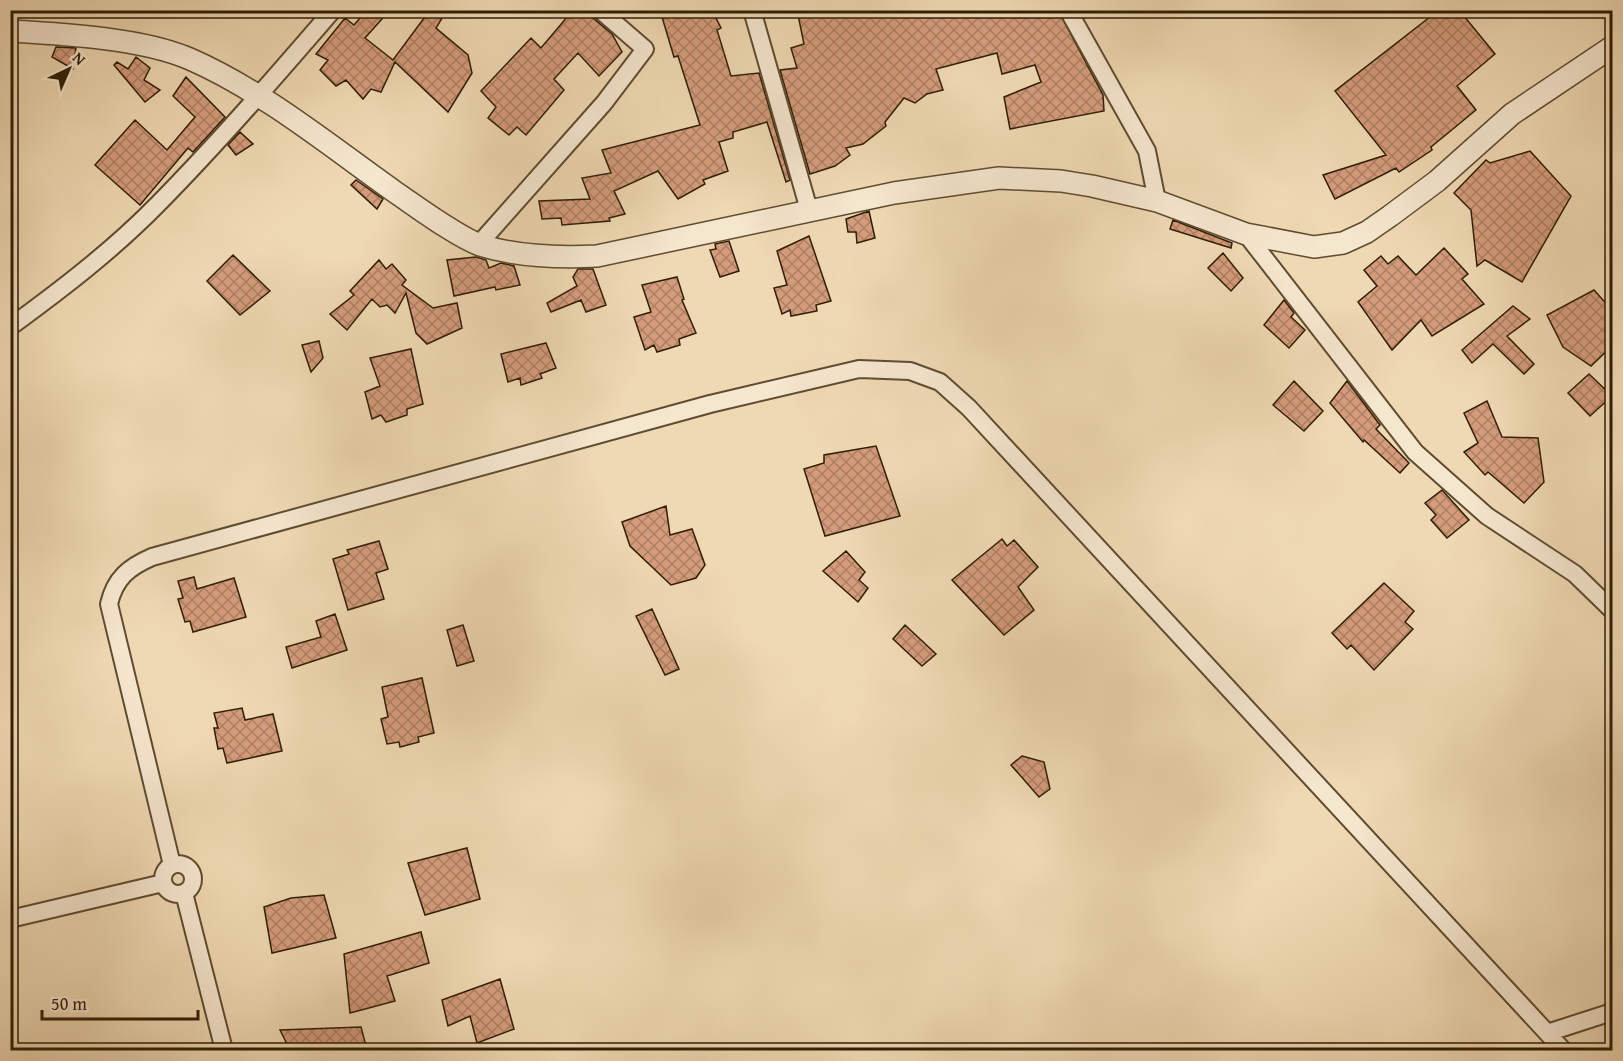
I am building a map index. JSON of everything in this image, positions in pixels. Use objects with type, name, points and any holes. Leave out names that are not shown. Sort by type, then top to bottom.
[{"type":"street","points":[[10,327],[81,274],[157,206],[258,98],[333,10]]},
{"type":"street","points":[[479,244],[604,103],[645,49],[600,10]]},
{"type":"street","points":[[752,10],[810,210]]},
{"type":"street","points":[[1068,10],[1147,152],[1157,201]]},
{"type":"street","points":[[10,31],[51,33],[149,47],[189,58],[258,98],[408,200],[479,244],[551,258],[597,256],[894,193],[999,178],[1061,181],[1157,201],[1246,234],[1314,247],[1343,243],[1367,232],[1437,181],[1512,114],[1612,47]]},
{"type":"street","points":[[1246,234],[1415,452],[1487,516],[1575,574],[1612,610]]},
{"type":"street","points":[[172,865],[109,604],[119,578],[132,566],[152,557],[710,404],[859,369],[910,371],[940,382],[969,408],[1563,1050]]},
{"type":"street","points":[[172,865],[184,865],[192,874],[192,885],[184,893],[173,893],[163,883],[164,874],[172,865]]},
{"type":"street","points":[[10,919],[163,883]]},
{"type":"street","points":[[184,893],[224,1050]]},
{"type":"street","points":[[1547,1033],[1612,1012]]},
{"type":"building","points":[[367,10],[390,10],[365,38],[393,60],[430,10],[447,10],[436,28],[468,55],[472,73],[448,112],[395,62],[381,92],[371,89],[363,99],[346,80],[336,86],[320,70],[328,60],[316,54],[345,18],[354,25]]},
{"type":"building","points":[[573,10],[590,10],[593,18],[612,34],[622,52],[599,76],[578,53],[554,79],[564,90],[526,135],[517,127],[509,135],[488,118],[496,107],[481,91],[531,38],[541,48]]},
{"type":"building","points":[[689,10],[710,10],[714,14],[721,28],[717,30],[731,76],[759,73],[790,180],[786,182],[767,122],[733,132],[733,138],[719,142],[728,171],[703,180],[705,184],[678,199],[658,171],[614,191],[625,214],[609,218],[610,221],[562,225],[561,218],[542,219],[539,201],[590,199],[582,178],[611,173],[602,150],[700,125],[678,56],[674,57],[662,17]]},
{"type":"building","points":[[797,10],[865,10],[866,15],[882,10],[1017,10],[1019,18],[1034,10],[1058,10],[1103,95],[1104,111],[1010,129],[1004,97],[1041,82],[1035,65],[1002,74],[997,53],[936,69],[943,90],[927,94],[915,103],[904,98],[885,122],[886,126],[863,144],[846,148],[850,155],[835,166],[810,174],[780,70],[797,68],[791,48],[804,44]]},
{"type":"building","points":[[1439,10],[1459,10],[1495,54],[1457,86],[1476,110],[1431,147],[1432,150],[1399,172],[1396,168],[1335,199],[1323,175],[1386,155],[1335,91]]},
{"type":"building","points":[[56,47],[76,48],[73,69],[52,57]]},
{"type":"building","points":[[136,57],[150,68],[144,80],[160,90],[145,102],[114,65],[117,62],[128,69]]},
{"type":"building","points":[[186,77],[225,117],[193,152],[188,148],[140,205],[95,165],[135,120],[167,150],[195,117],[173,96]]},
{"type":"building","points":[[240,132],[253,144],[236,155],[228,145]]},
{"type":"building","points":[[1530,151],[1571,196],[1522,282],[1485,260],[1477,266],[1471,210],[1454,193],[1486,160],[1490,163]]},
{"type":"building","points":[[356,180],[383,199],[377,209],[351,185]]},
{"type":"building","points":[[869,211],[875,238],[857,243],[856,232],[848,232],[846,219]]},
{"type":"building","points":[[1173,220],[1232,243],[1231,248],[1170,229]]},
{"type":"building","points":[[809,236],[831,301],[816,305],[817,311],[791,316],[790,310],[782,314],[774,288],[787,285],[777,251]]},
{"type":"building","points":[[729,241],[739,271],[720,277],[710,250],[716,249],[715,244]]},
{"type":"building","points":[[1444,248],[1468,274],[1462,279],[1484,304],[1432,336],[1421,320],[1392,350],[1358,302],[1377,286],[1364,270],[1381,256],[1388,264],[1398,256],[1416,275]]},
{"type":"building","points":[[1223,253],[1243,278],[1231,291],[1208,268]]},
{"type":"building","points":[[233,255],[270,291],[240,315],[207,281]]},
{"type":"building","points":[[476,257],[486,260],[489,268],[501,263],[514,266],[520,285],[496,290],[495,287],[454,296],[447,260]]},
{"type":"building","points":[[379,260],[386,269],[392,264],[406,280],[402,285],[433,308],[457,303],[462,328],[427,344],[416,333],[406,293],[395,313],[387,305],[380,307],[372,299],[347,330],[330,314],[354,295],[350,291]]},
{"type":"building","points":[[578,269],[593,269],[606,305],[586,312],[581,300],[551,312],[547,303],[577,286],[573,277]]},
{"type":"building","points":[[677,277],[684,299],[682,300],[696,333],[679,339],[680,345],[657,352],[654,345],[645,350],[634,317],[651,312],[642,285]]},
{"type":"building","points":[[1594,290],[1612,310],[1612,346],[1591,366],[1563,347],[1547,315]]},
{"type":"building","points":[[1284,300],[1294,313],[1291,317],[1305,330],[1289,348],[1264,325]]},
{"type":"building","points":[[1513,306],[1530,319],[1507,336],[1534,364],[1524,374],[1493,344],[1472,363],[1462,350]]},
{"type":"building","points":[[319,341],[323,358],[311,372],[302,345]]},
{"type":"building","points":[[546,343],[556,368],[540,374],[542,378],[521,385],[520,378],[508,382],[501,354]]},
{"type":"building","points":[[411,349],[423,404],[407,409],[407,415],[386,422],[381,415],[372,419],[365,392],[380,386],[370,358]]},
{"type":"building","points":[[1589,374],[1612,396],[1590,416],[1568,393]]},
{"type":"building","points":[[1294,381],[1323,411],[1304,431],[1273,405]]},
{"type":"building","points":[[1347,381],[1380,425],[1376,429],[1409,463],[1400,473],[1364,440],[1363,442],[1330,403]]},
{"type":"building","points":[[1487,401],[1502,437],[1538,438],[1544,482],[1524,503],[1488,472],[1485,475],[1464,452],[1478,443],[1464,413]]},
{"type":"building","points":[[876,446],[900,516],[825,536],[804,469],[824,463],[824,455]]},
{"type":"building","points":[[1442,490],[1469,520],[1447,538],[1431,520],[1436,515],[1425,503]]},
{"type":"building","points":[[666,506],[670,535],[692,529],[705,565],[696,578],[671,585],[630,546],[622,522]]},
{"type":"building","points":[[1002,539],[1007,546],[1014,540],[1038,567],[1018,587],[1034,610],[1004,635],[952,580]]},
{"type":"building","points":[[379,541],[388,569],[376,573],[384,599],[348,610],[333,559],[349,554],[347,550]]},
{"type":"building","points":[[846,551],[865,572],[859,580],[868,588],[858,602],[823,571]]},
{"type":"building","points":[[194,577],[197,589],[234,578],[246,617],[193,632],[190,621],[185,622],[178,599],[183,598],[178,581]]},
{"type":"building","points":[[1384,583],[1414,611],[1405,622],[1413,629],[1374,670],[1351,645],[1347,649],[1332,633]]},
{"type":"building","points":[[652,609],[679,669],[665,675],[636,616]]},
{"type":"building","points":[[335,614],[347,650],[292,668],[286,647],[321,637],[316,621]]},
{"type":"building","points":[[463,625],[474,661],[457,666],[447,630]]},
{"type":"building","points":[[905,625],[936,654],[922,666],[893,639]]},
{"type":"building","points":[[422,678],[434,733],[418,737],[419,742],[400,747],[399,742],[387,744],[381,719],[388,717],[382,687]]},
{"type":"building","points":[[242,708],[245,720],[273,714],[282,751],[227,763],[223,748],[218,749],[214,728],[218,728],[214,713]]},
{"type":"building","points":[[1022,756],[1044,762],[1050,789],[1039,797],[1011,765]]},
{"type":"building","points":[[467,848],[480,899],[425,915],[408,863]]},
{"type":"building","points":[[324,895],[336,938],[272,953],[264,907],[291,898]]},
{"type":"building","points":[[421,932],[429,963],[387,976],[395,1001],[350,1013],[344,954]]},
{"type":"building","points":[[500,979],[514,1029],[477,1043],[470,1016],[448,1026],[442,1000]]},
{"type":"building","points":[[361,1027],[367,1050],[290,1050],[280,1030]]}]
